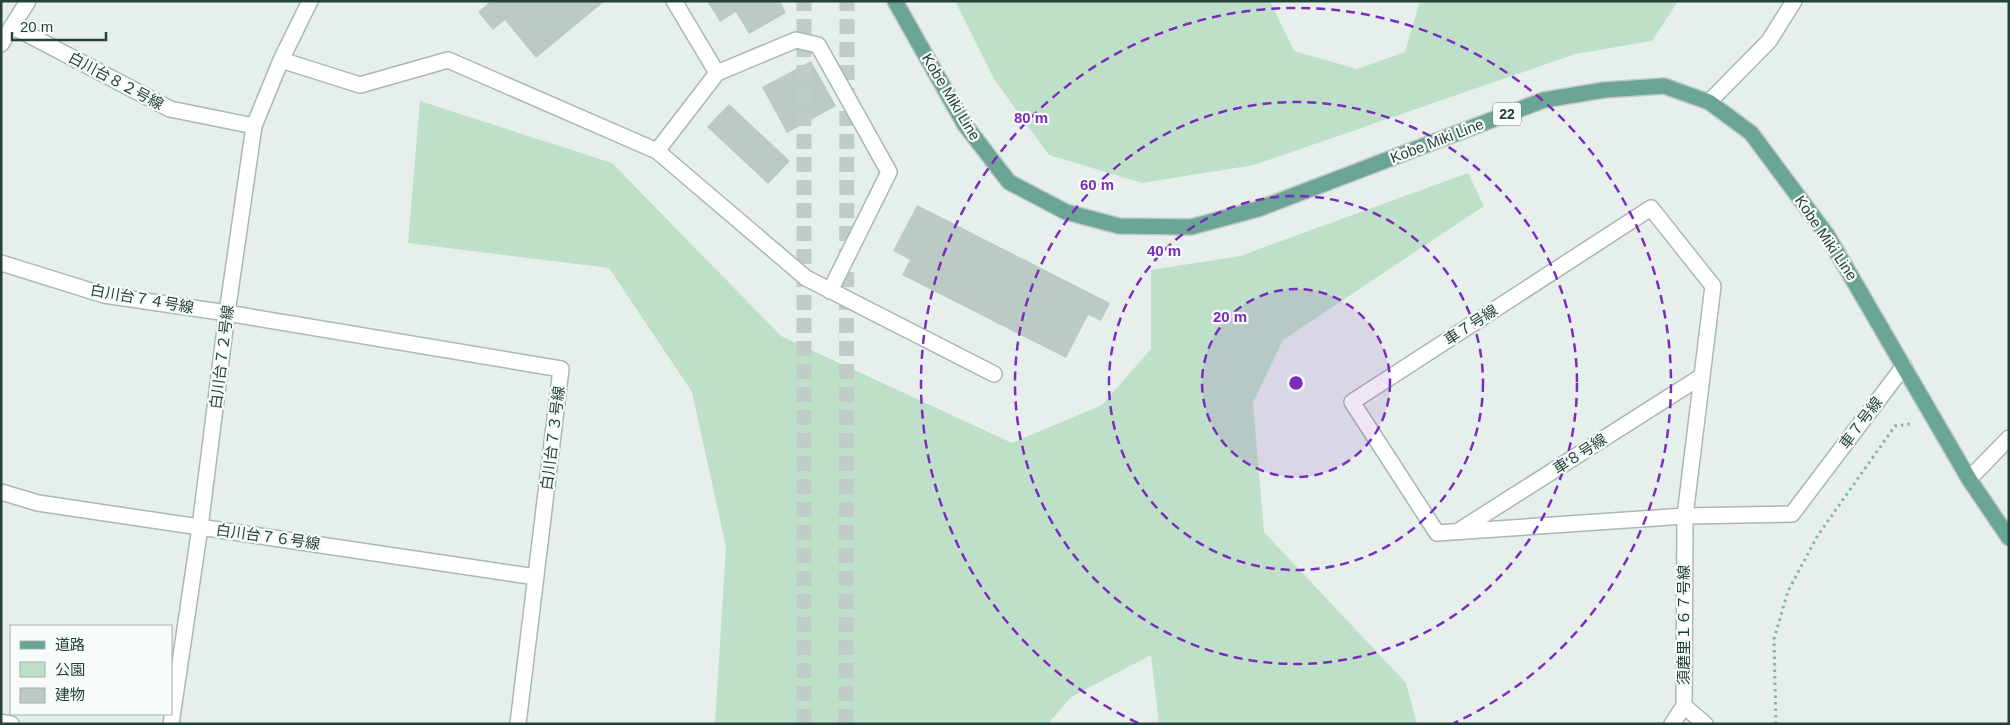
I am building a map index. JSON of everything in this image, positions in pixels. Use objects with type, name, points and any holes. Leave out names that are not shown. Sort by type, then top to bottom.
[{"type":"main road","name":"Kobe Miki Line","points":[[895,1],[965,125],[1009,182],[1066,212],[1119,226],[1191,227],[1258,209],[1544,100],[1604,90],[1664,86],[1709,102],[1751,133],[1827,235],[1969,479],[2009,538]]},
{"type":"street","points":[[1,44],[28,1]]},
{"type":"street","name":"白川台７２号線","points":[[172,724],[254,126],[281,60],[310,1]]},
{"type":"street","points":[[674,1],[717,73]]},
{"type":"street","points":[[1709,102],[1769,41],[1794,1]]},
{"type":"street","name":"白川台８２号線","points":[[12,26],[170,109],[254,126]]},
{"type":"street","points":[[657,151],[717,73],[796,40],[818,45],[889,172],[830,291]]},
{"type":"street","points":[[281,60],[360,85],[448,60],[657,151],[806,278],[994,374]]},
{"type":"street","name":"車７号線","points":[[1685,516],[1713,286],[1651,208],[1352,402],[1437,533],[1685,516],[1792,514],[1904,366]]},
{"type":"street","name":"白川台７４号線","points":[[1,263],[104,295],[227,313]]},
{"type":"street","name":"白川台７３号線","points":[[227,313],[561,369],[518,724]]},
{"type":"street","name":"車８号線","points":[[1458,532],[1702,376]]},
{"type":"street","points":[[1969,479],[2009,438]]},
{"type":"street","name":"白川台７６号線","points":[[1,492],[38,503],[536,577]]},
{"type":"street","name":"須磨里１６７号線","points":[[1685,516],[1684,706],[1705,724]]},
{"type":"street","points":[[1672,724],[1684,706]]},
{"type":"street","points":[[1,722],[10,724]]},
{"type":"path","points":[[1776,724],[1774,639],[1788,591],[1818,536],[1895,426],[1935,420]]},
{"type":"green space","points":[[955,1],[1270,1],[1294,51],[1357,69],[1405,52],[1420,1],[1678,1],[1652,41],[1575,54],[1254,165],[1142,183],[1049,155],[994,79]]},
{"type":"green space","points":[[420,101],[612,163],[781,336],[1012,443],[1102,405],[1151,349],[1151,270],[1240,256],[1468,173],[1484,206],[1283,340],[1253,403],[1264,532],[1406,683],[1417,724],[1159,724],[1151,655],[1071,697],[1048,724],[715,724],[726,547],[692,392],[609,268],[408,243]]},
{"type":"building","points":[[491,1],[605,1],[536,58],[505,20],[493,30],[478,12]]},
{"type":"building","points":[[707,1],[780,1],[786,13],[749,34],[736,12],[720,22]]},
{"type":"building","points":[[811,61],[836,106],[787,133],[762,87]]},
{"type":"building","points":[[729,104],[790,161],[768,184],[707,127]]},
{"type":"building","points":[[917,205],[1110,303],[1101,321],[1088,315],[1066,358],[902,275],[910,260],[893,251]]},
{"type":"tunnel","points":[[804,1],[804,724]]},
{"type":"tunnel","points":[[846,724],[847,1]]}]
